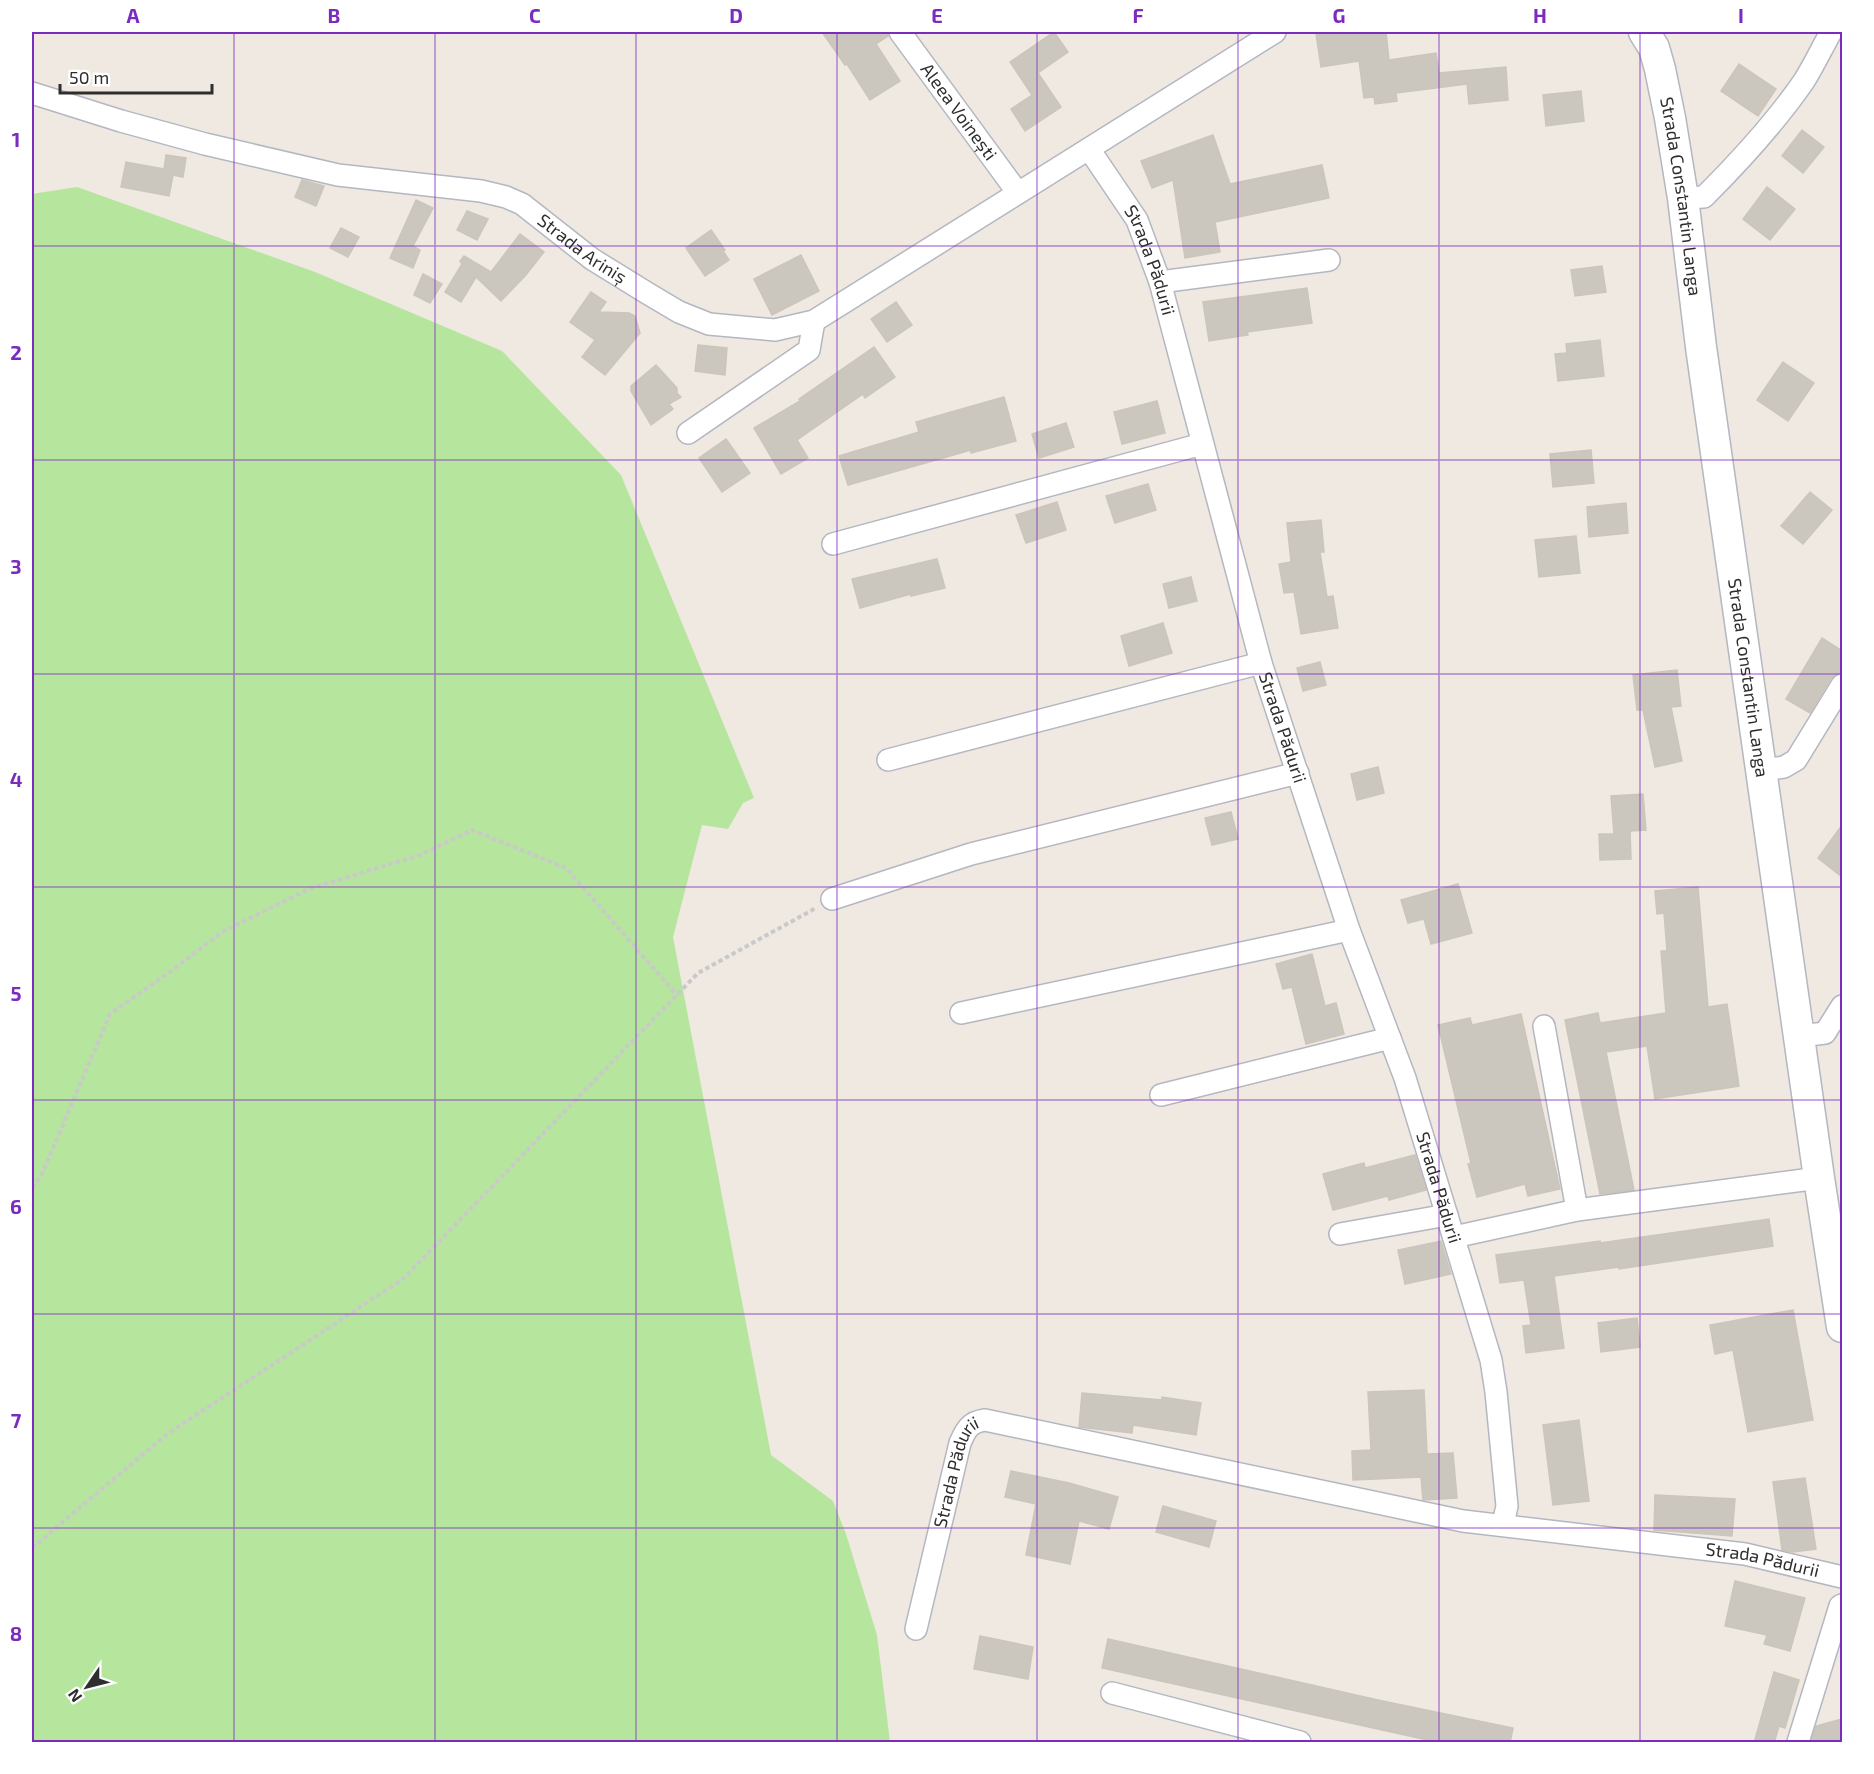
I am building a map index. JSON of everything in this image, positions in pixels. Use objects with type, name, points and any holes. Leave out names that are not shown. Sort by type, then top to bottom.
[{"type":"main road","name":"Strada Constantin Langa","points":[[1644,32],[1654,48],[1660,69],[1683,198],[1701,347],[1819,1178],[1841,1313]]},
{"type":"street","name":"Aleea Voinești","points":[[900,32],[1018,193]]},
{"type":"street","points":[[1089,149],[1275,32]]},
{"type":"street","points":[[1683,198],[1704,197],[1737,164],[1774,122],[1805,79],[1831,32]]},
{"type":"street","name":"Strada Ariniș","points":[[32,93],[195,142],[338,175],[481,191],[506,197],[522,204],[601,265],[680,312],[709,324],[775,330],[814,321],[1089,149]]},
{"type":"street","name":"Strada Pădurii","points":[[1089,149],[1137,220],[1160,282],[1261,663],[1349,930],[1405,1078],[1454,1237],[1491,1360],[1507,1506],[1503,1524]]},
{"type":"street","points":[[1160,282],[1329,260]]},
{"type":"street","points":[[688,433],[808,350],[814,321]]},
{"type":"street","points":[[833,544],[1202,444]]},
{"type":"street","points":[[888,760],[1261,663]]},
{"type":"street","points":[[1762,770],[1784,767],[1796,760],[1842,685]]},
{"type":"street","points":[[832,899],[971,854],[1298,773]]},
{"type":"street","points":[[961,1013],[1349,930]]},
{"type":"street","points":[[1800,1036],[1825,1033],[1842,1006]]},
{"type":"street","points":[[1544,1026],[1577,1210]]},
{"type":"street","points":[[1161,1095],[1390,1038]]},
{"type":"street","points":[[1454,1237],[1577,1210],[1819,1178]]},
{"type":"street","points":[[1340,1234],[1447,1215]]},
{"type":"street","name":"Strada Pădurii","points":[[915,1629],[960,1443],[965,1431],[971,1424],[978,1421],[997,1423],[1463,1521],[1745,1554],[1842,1577]]},
{"type":"street","points":[[1798,1743],[1842,1605]]},
{"type":"street","points":[[1112,1693],[1300,1743]]},
{"type":"path","points":[[32,1188],[41,1176],[110,1014],[222,932],[309,889],[420,855],[472,830],[566,868],[677,995]]},
{"type":"path","points":[[32,1548],[167,1434],[403,1279],[698,974],[832,899]]},
{"type":"green space","points":[[77,187],[315,272],[502,351],[621,475],[754,798],[743,803],[728,829],[702,825],[673,937],[771,1455],[833,1501],[846,1534],[877,1635],[890,1742],[32,1742],[32,194]]},
{"type":"building","points":[[822,32],[888,32],[888,36],[876,44],[900,81],[870,100],[847,64],[845,65]]},
{"type":"building","points":[[1054,32],[1068,52],[1038,73],[1061,107],[1025,131],[1011,109],[1032,95],[1010,62]]},
{"type":"building","points":[[1386,32],[1389,60],[1436,53],[1439,73],[1506,67],[1508,100],[1469,104],[1467,84],[1396,93],[1397,101],[1375,104],[1374,97],[1364,98],[1359,61],[1321,67],[1316,34]]},
{"type":"building","points":[[1739,64],[1776,89],[1758,116],[1721,91]]},
{"type":"building","points":[[1581,91],[1584,121],[1546,126],[1543,95]]},
{"type":"building","points":[[1802,130],[1824,147],[1803,173],[1782,156]]},
{"type":"building","points":[[1213,135],[1230,184],[1322,165],[1329,198],[1215,222],[1220,252],[1185,258],[1173,180],[1152,188],[1141,161]]},
{"type":"building","points":[[166,155],[186,158],[183,177],[173,175],[169,196],[121,187],[126,162],[164,169]]},
{"type":"building","points":[[302,180],[324,186],[316,206],[295,197]]},
{"type":"building","points":[[1767,187],[1795,209],[1770,240],[1743,219]]},
{"type":"building","points":[[416,200],[433,208],[413,246],[420,250],[413,268],[390,258]]},
{"type":"building","points":[[467,211],[488,219],[477,240],[457,230]]},
{"type":"building","points":[[341,228],[359,237],[348,257],[330,248]]},
{"type":"building","points":[[711,230],[729,260],[705,276],[686,248]]},
{"type":"building","points":[[520,234],[544,252],[501,301],[476,277],[461,302],[445,292],[462,264],[460,261],[464,256],[491,272]]},
{"type":"building","points":[[801,255],[819,291],[772,315],[754,279]]},
{"type":"building","points":[[1602,266],[1606,292],[1575,296],[1571,270]]},
{"type":"building","points":[[423,274],[442,284],[430,303],[414,295]]},
{"type":"building","points":[[1307,288],[1312,323],[1247,332],[1248,335],[1209,341],[1203,302]]},
{"type":"building","points":[[591,292],[606,302],[599,312],[629,313],[635,316],[640,333],[605,375],[582,357],[595,340],[570,322]]},
{"type":"building","points":[[896,302],[912,325],[887,342],[871,319]]},
{"type":"building","points":[[1600,340],[1604,376],[1558,381],[1555,354],[1567,353],[1566,344]]},
{"type":"building","points":[[698,345],[727,348],[725,375],[695,371]]},
{"type":"building","points":[[874,347],[895,377],[865,398],[863,394],[797,440],[808,458],[781,474],[754,428],[800,401],[799,399]]},
{"type":"building","points":[[1783,362],[1814,383],[1788,421],[1757,400]]},
{"type":"building","points":[[656,365],[677,388],[677,393],[681,397],[669,404],[673,409],[651,425],[631,391],[631,386]]},
{"type":"building","points":[[1004,397],[1016,441],[971,453],[971,450],[848,485],[839,456],[919,432],[916,422]]},
{"type":"building","points":[[1157,401],[1165,433],[1122,444],[1114,412]]},
{"type":"building","points":[[1066,423],[1074,447],[1039,458],[1032,434]]},
{"type":"building","points":[[726,439],[750,473],[722,492],[699,458]]},
{"type":"building","points":[[1591,450],[1594,483],[1553,487],[1550,454]]},
{"type":"building","points":[[1148,484],[1156,510],[1115,523],[1106,496]]},
{"type":"building","points":[[1810,492],[1832,510],[1803,544],[1781,526]]},
{"type":"building","points":[[1057,502],[1066,530],[1026,543],[1016,515]]},
{"type":"building","points":[[1626,503],[1628,533],[1589,537],[1587,507]]},
{"type":"building","points":[[1321,520],[1324,552],[1320,552],[1327,597],[1333,596],[1338,628],[1301,634],[1294,592],[1284,593],[1279,564],[1291,562],[1287,523]]},
{"type":"building","points":[[1576,536],[1580,573],[1539,577],[1535,540]]},
{"type":"building","points":[[937,559],[945,588],[911,596],[911,594],[860,608],[852,579]]},
{"type":"building","points":[[1191,577],[1197,601],[1169,608],[1163,584]]},
{"type":"building","points":[[1163,623],[1172,653],[1129,666],[1121,636]]},
{"type":"building","points":[[1822,638],[1842,651],[1842,672],[1831,678],[1810,713],[1786,699]]},
{"type":"building","points":[[1320,662],[1326,685],[1303,691],[1297,668]]},
{"type":"building","points":[[1677,670],[1681,706],[1671,707],[1682,761],[1655,767],[1643,710],[1637,710],[1633,675]]},
{"type":"building","points":[[1378,767],[1384,793],[1357,800],[1351,774]]},
{"type":"building","points":[[1643,794],[1646,830],[1630,831],[1631,859],[1600,860],[1599,834],[1614,834],[1611,796]]},
{"type":"building","points":[[1231,812],[1238,839],[1212,845],[1205,818]]},
{"type":"building","points":[[1842,825],[1842,877],[1818,858]]},
{"type":"building","points":[[1458,884],[1472,933],[1431,944],[1424,919],[1408,923],[1401,900]]},
{"type":"building","points":[[1698,887],[1708,1007],[1727,1004],[1739,1086],[1655,1099],[1647,1046],[1606,1052],[1634,1190],[1600,1194],[1565,1020],[1598,1013],[1600,1023],[1666,1013],[1661,951],[1667,951],[1664,913],[1657,914],[1655,891]]},
{"type":"building","points":[[1312,954],[1325,1006],[1336,1003],[1344,1034],[1306,1044],[1292,987],[1283,989],[1276,964]]},
{"type":"building","points":[[1521,1014],[1560,1189],[1528,1196],[1525,1184],[1477,1197],[1438,1025],[1470,1018],[1472,1025]]},
{"type":"building","points":[[1415,1155],[1426,1190],[1389,1200],[1388,1196],[1333,1210],[1323,1174],[1364,1163],[1365,1168]]},
{"type":"building","points":[[1769,1219],[1773,1246],[1619,1269],[1619,1267],[1554,1276],[1564,1348],[1526,1353],[1523,1326],[1531,1325],[1524,1280],[1500,1283],[1496,1255]]},
{"type":"building","points":[[1441,1241],[1451,1274],[1405,1284],[1398,1250]]},
{"type":"building","points":[[1793,1310],[1813,1420],[1748,1432],[1733,1350],[1715,1354],[1710,1325]]},
{"type":"building","points":[[1637,1318],[1640,1347],[1601,1352],[1598,1323]]},
{"type":"building","points":[[1424,1390],[1427,1454],[1453,1453],[1457,1498],[1423,1500],[1421,1477],[1353,1480],[1352,1451],[1371,1450],[1368,1392]]},
{"type":"building","points":[[1082,1393],[1162,1400],[1162,1397],[1201,1403],[1196,1435],[1133,1425],[1132,1433],[1079,1427]]},
{"type":"building","points":[[1579,1420],[1589,1501],[1553,1505],[1543,1425]]},
{"type":"building","points":[[1011,1471],[1069,1483],[1118,1497],[1109,1529],[1079,1521],[1070,1564],[1026,1555],[1036,1504],[1005,1497]]},
{"type":"building","points":[[1805,1478],[1816,1549],[1793,1552],[1782,1550],[1773,1482]]},
{"type":"building","points":[[1655,1495],[1735,1499],[1732,1536],[1654,1530]]},
{"type":"building","points":[[1163,1506],[1216,1521],[1209,1547],[1156,1532]]},
{"type":"building","points":[[1735,1581],[1805,1598],[1790,1651],[1764,1644],[1767,1635],[1725,1626]]},
{"type":"building","points":[[980,1636],[1033,1647],[1028,1679],[974,1669]]},
{"type":"building","points":[[1108,1639],[1513,1728],[1510,1743],[1441,1743],[1102,1668]]},
{"type":"building","points":[[1774,1672],[1799,1680],[1785,1728],[1779,1726],[1774,1743],[1754,1743]]},
{"type":"building","points":[[1842,1719],[1842,1743],[1811,1743],[1816,1726]]}]
